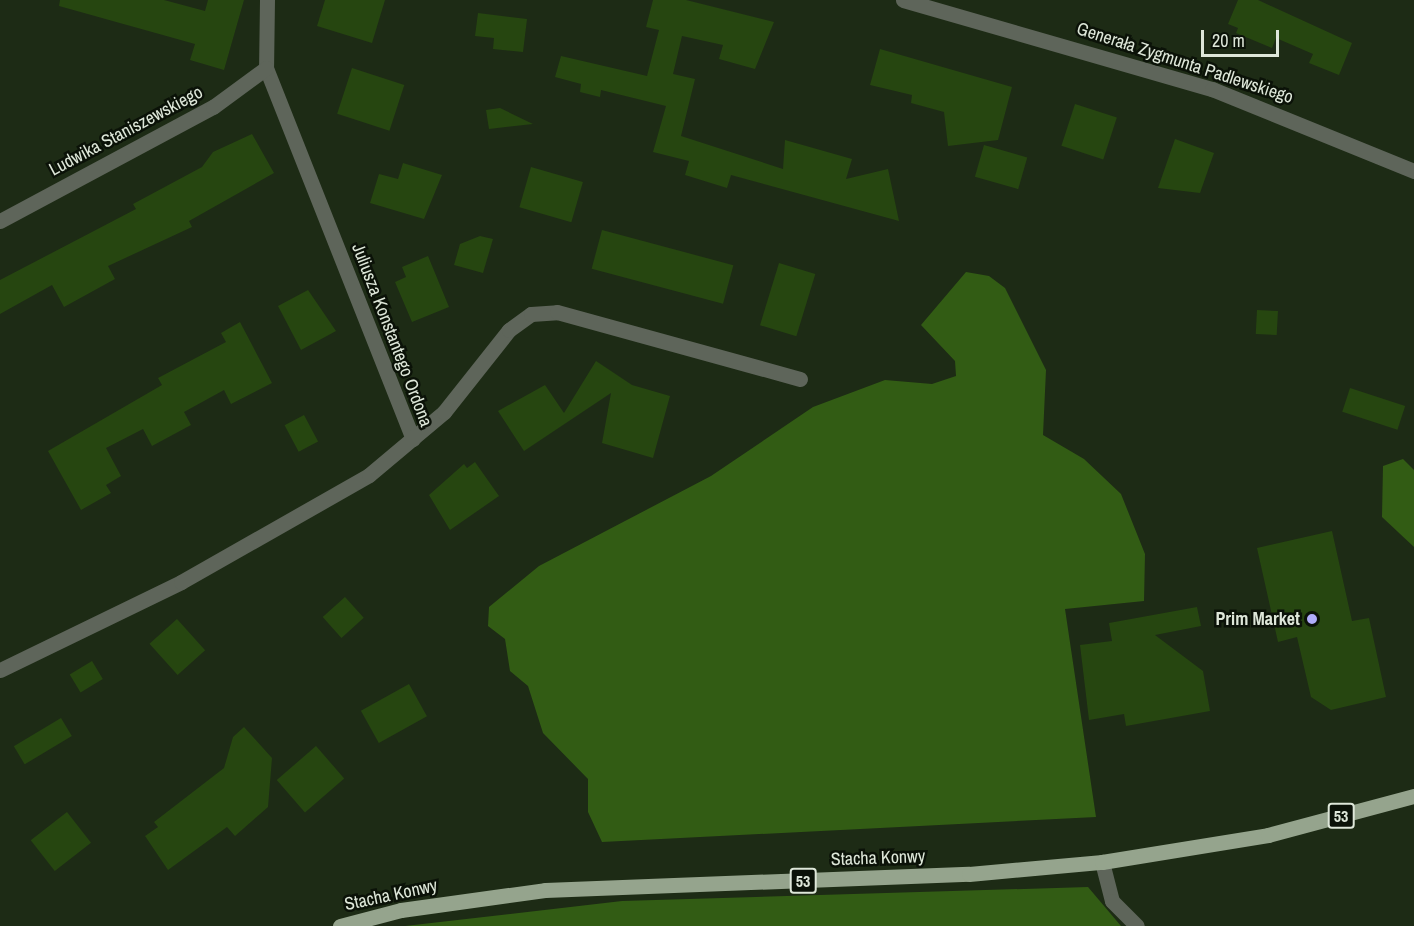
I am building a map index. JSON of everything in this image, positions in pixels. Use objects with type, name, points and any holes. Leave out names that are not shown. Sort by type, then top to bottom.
[{"type":"main road","name":"Stacha Konwy","points":[[340,926],[411,909],[545,890],[957,875],[1102,862],[1268,834],[1414,796]]},
{"type":"street","name":"Juliusza Konstantego Ordona","points":[[0,670],[181,582],[369,475],[412,439],[266,68],[267,0]]},
{"type":"street","name":"Generała Zygmunta Padlewskiego","points":[[903,0],[1212,89],[1414,171]]},
{"type":"street","name":"Ludwika Staniszewskiego","points":[[0,221],[213,107],[266,68]]},
{"type":"street","points":[[412,439],[444,412],[509,330],[531,314],[545,311],[800,379]]},
{"type":"street","points":[[1102,862],[1112,901],[1137,926]]},
{"type":"green space","points":[[966,272],[989,276],[1005,288],[1046,370],[1043,435],[1084,459],[1121,494],[1145,554],[1144,601],[1065,609],[1096,817],[602,842],[588,812],[588,779],[543,733],[528,686],[510,671],[505,639],[488,626],[489,607],[539,566],[711,476],[813,407],[885,380],[932,384],[956,376],[955,361],[921,325]]},
{"type":"green space","points":[[1403,459],[1414,470],[1414,547],[1382,517],[1383,466]]},
{"type":"green space","points":[[1088,887],[1121,926],[405,926],[622,901]]},
{"type":"building","points":[[60,0],[164,0],[205,11],[208,0],[244,0],[224,70],[190,60],[195,44],[59,6]]},
{"type":"building","points":[[325,0],[385,0],[372,43],[317,26]]},
{"type":"building","points":[[653,0],[686,0],[774,22],[755,69],[719,59],[723,45],[682,36],[673,74],[695,79],[681,136],[783,169],[785,140],[852,159],[846,179],[888,169],[899,221],[731,175],[727,188],[685,175],[689,161],[653,152],[666,106],[601,90],[600,97],[580,92],[581,84],[555,77],[561,56],[647,76],[659,30],[646,27]]},
{"type":"building","points":[[1238,0],[1258,0],[1352,43],[1339,75],[1309,63],[1313,54],[1276,38],[1272,48],[1236,33],[1238,28],[1228,24]]},
{"type":"building","points":[[478,13],[527,19],[523,52],[493,49],[494,38],[475,36]]},
{"type":"building","points":[[880,49],[1012,87],[998,140],[948,146],[944,112],[911,103],[912,95],[870,85]]},
{"type":"building","points":[[352,68],[404,85],[389,131],[337,114]]},
{"type":"building","points":[[1075,104],[1117,118],[1103,159],[1061,146]]},
{"type":"building","points":[[500,108],[533,124],[489,129],[486,110]]},
{"type":"building","points":[[252,134],[274,173],[189,221],[192,227],[108,266],[115,279],[64,307],[52,285],[0,314],[0,280],[136,209],[133,204],[202,167],[213,152]]},
{"type":"building","points":[[1175,139],[1214,153],[1200,193],[1158,188]]},
{"type":"building","points":[[984,145],[1027,157],[1018,189],[975,177]]},
{"type":"building","points":[[403,163],[442,175],[424,219],[370,203],[379,174],[398,179]]},
{"type":"building","points":[[531,167],[583,182],[571,222],[519,207]]},
{"type":"building","points":[[602,230],[733,265],[723,304],[592,269]]},
{"type":"building","points":[[480,236],[493,239],[483,273],[454,265],[460,244]]},
{"type":"building","points":[[428,256],[449,307],[412,322],[395,282],[406,277],[402,267]]},
{"type":"building","points":[[779,263],[815,274],[796,336],[760,325]]},
{"type":"building","points":[[308,290],[336,331],[301,350],[278,306]]},
{"type":"building","points":[[1257,310],[1278,311],[1277,335],[1256,334]]},
{"type":"building","points":[[240,322],[272,383],[231,404],[224,390],[184,412],[191,425],[152,446],[143,429],[106,448],[121,476],[106,485],[111,493],[81,510],[48,451],[162,385],[158,378],[226,342],[221,333]]},
{"type":"building","points":[[596,361],[632,385],[670,396],[653,458],[602,443],[611,393],[524,451],[498,411],[545,385],[564,413]]},
{"type":"building","points":[[1350,388],[1405,406],[1397,430],[1342,412]]},
{"type":"building","points":[[304,415],[318,441],[299,452],[285,425]]},
{"type":"building","points":[[475,462],[499,496],[450,530],[429,495],[464,464],[467,468]]},
{"type":"building","name":"Prim Market","points":[[1332,531],[1352,621],[1369,618],[1386,697],[1331,710],[1311,697],[1297,637],[1278,642],[1257,548]]},
{"type":"building","points":[[345,597],[364,618],[341,638],[323,617]]},
{"type":"building","points":[[1197,607],[1201,626],[1155,635],[1203,671],[1210,711],[1126,726],[1124,714],[1089,720],[1080,645],[1112,641],[1109,623]]},
{"type":"building","points":[[177,619],[205,650],[178,675],[150,644]]},
{"type":"building","points":[[92,661],[103,679],[81,692],[70,674]]},
{"type":"building","points":[[409,684],[427,716],[379,743],[361,711]]},
{"type":"building","points":[[61,718],[72,736],[25,764],[14,746]]},
{"type":"building","points":[[244,727],[272,758],[268,807],[235,836],[227,827],[168,870],[145,836],[158,827],[154,822],[224,768],[233,737]]},
{"type":"building","points":[[316,746],[344,778],[305,813],[277,780]]},
{"type":"building","points":[[67,812],[91,843],[55,871],[31,840]]},
{"type":"place","name":"Prim Market","points":[[1312,619]]}]
